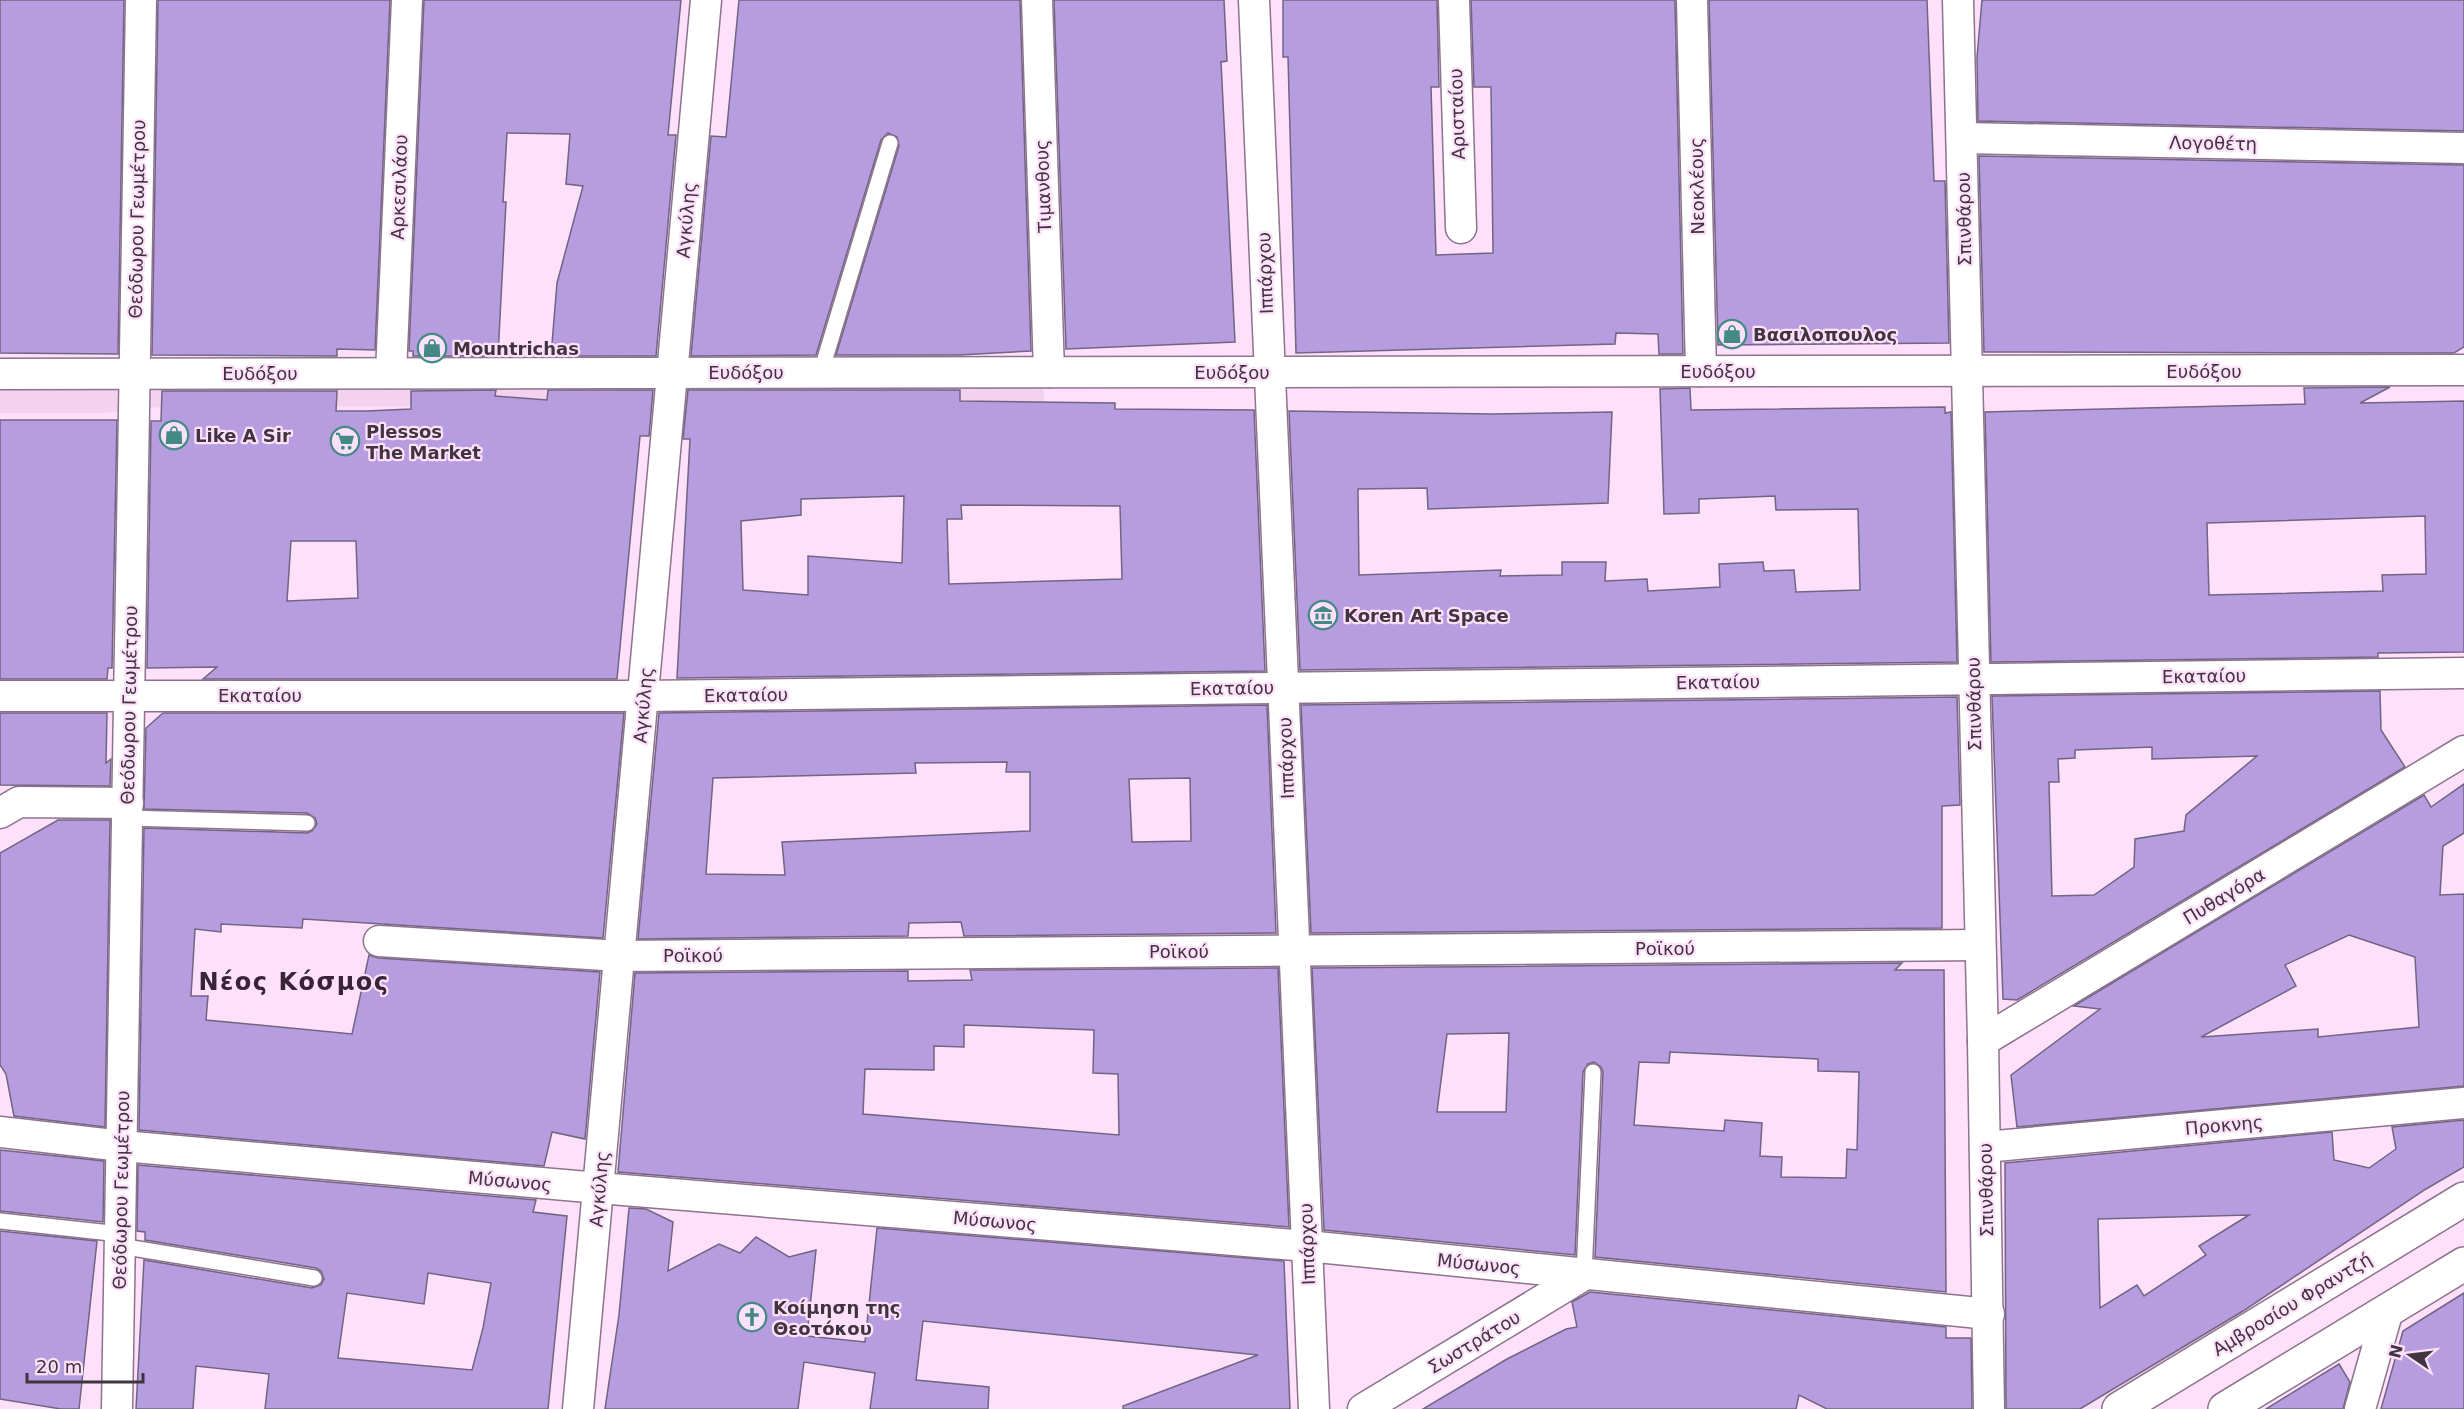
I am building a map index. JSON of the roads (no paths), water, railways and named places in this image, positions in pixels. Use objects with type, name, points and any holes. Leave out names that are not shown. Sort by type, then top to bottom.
[{"type":"main road","name":"Αμβροσίου Φραντζή","points":[[2120,1409],[2464,1199]]},
{"type":"main road","points":[[2225,1409],[2464,1264]]},
{"type":"street","name":"Θεόδωρου Γεωμέτρου","points":[[117,1409],[141,0]]},
{"type":"street","name":"Αρκεσιλάου","points":[[391,373],[407,0]]},
{"type":"street","name":"Αγκύλης","points":[[578,1409],[706,0]]},
{"type":"street","name":"Τιμανθους","points":[[1038,0],[1049,372]]},
{"type":"street","name":"Ιππάρχου","points":[[1254,0],[1314,1409]]},
{"type":"street","name":"Αρισταίου","points":[[1454,0],[1461,228]]},
{"type":"street","name":"Νεοκλέους","points":[[1692,0],[1701,372]]},
{"type":"street","name":"Σπινθάρου","points":[[1958,0],[1983,1041],[1989,1409]]},
{"type":"street","name":"Λογοθέτη","points":[[1963,138],[2464,148]]},
{"type":"street","name":"Ευδόξου","points":[[0,374],[2464,370]]},
{"type":"street","name":"Εκαταίου","points":[[0,696],[643,696],[2464,673]]},
{"type":"street","name":"Πυθαγόρα","points":[[1983,1041],[2464,751]]},
{"type":"street","points":[[0,813],[19,802],[127,811]]},
{"type":"street","name":"Ροϊκού","points":[[379,941],[620,956],[1980,945]]},
{"type":"street","name":"Προκνης","points":[[1985,1147],[2464,1103]]},
{"type":"street","name":"Μύσωνος","points":[[0,1131],[122,1146],[599,1188],[1307,1246],[1989,1314]]},
{"type":"street","name":"Σωστράτου","points":[[1363,1409],[1584,1275]]},
{"type":"street","points":[[2360,1409],[2388,1310]]},
{"type":"lane","points":[[821,372],[890,142]]},
{"type":"lane","points":[[127,811],[307,823]]},
{"type":"lane","points":[[1584,1275],[1593,1072]]},
{"type":"lane","points":[[0,1221],[120,1240],[314,1278]]},
{"type":"place","name":"Βασιλοπουλος","points":[[1732,334]]},
{"type":"place","name":"Mountrichas","points":[[432,348]]},
{"type":"place","name":"Like A Sir","points":[[174,435]]},
{"type":"place","name":"Plessos The Market","points":[[345,441]]},
{"type":"place","name":"Koren Art Space","points":[[1323,615]]},
{"type":"place","name":"Κοίμηση της Θεοτόκου","points":[[752,1317]]},
{"type":"district","name":"Νέος Κόσμος","points":[[294,982]]}]
